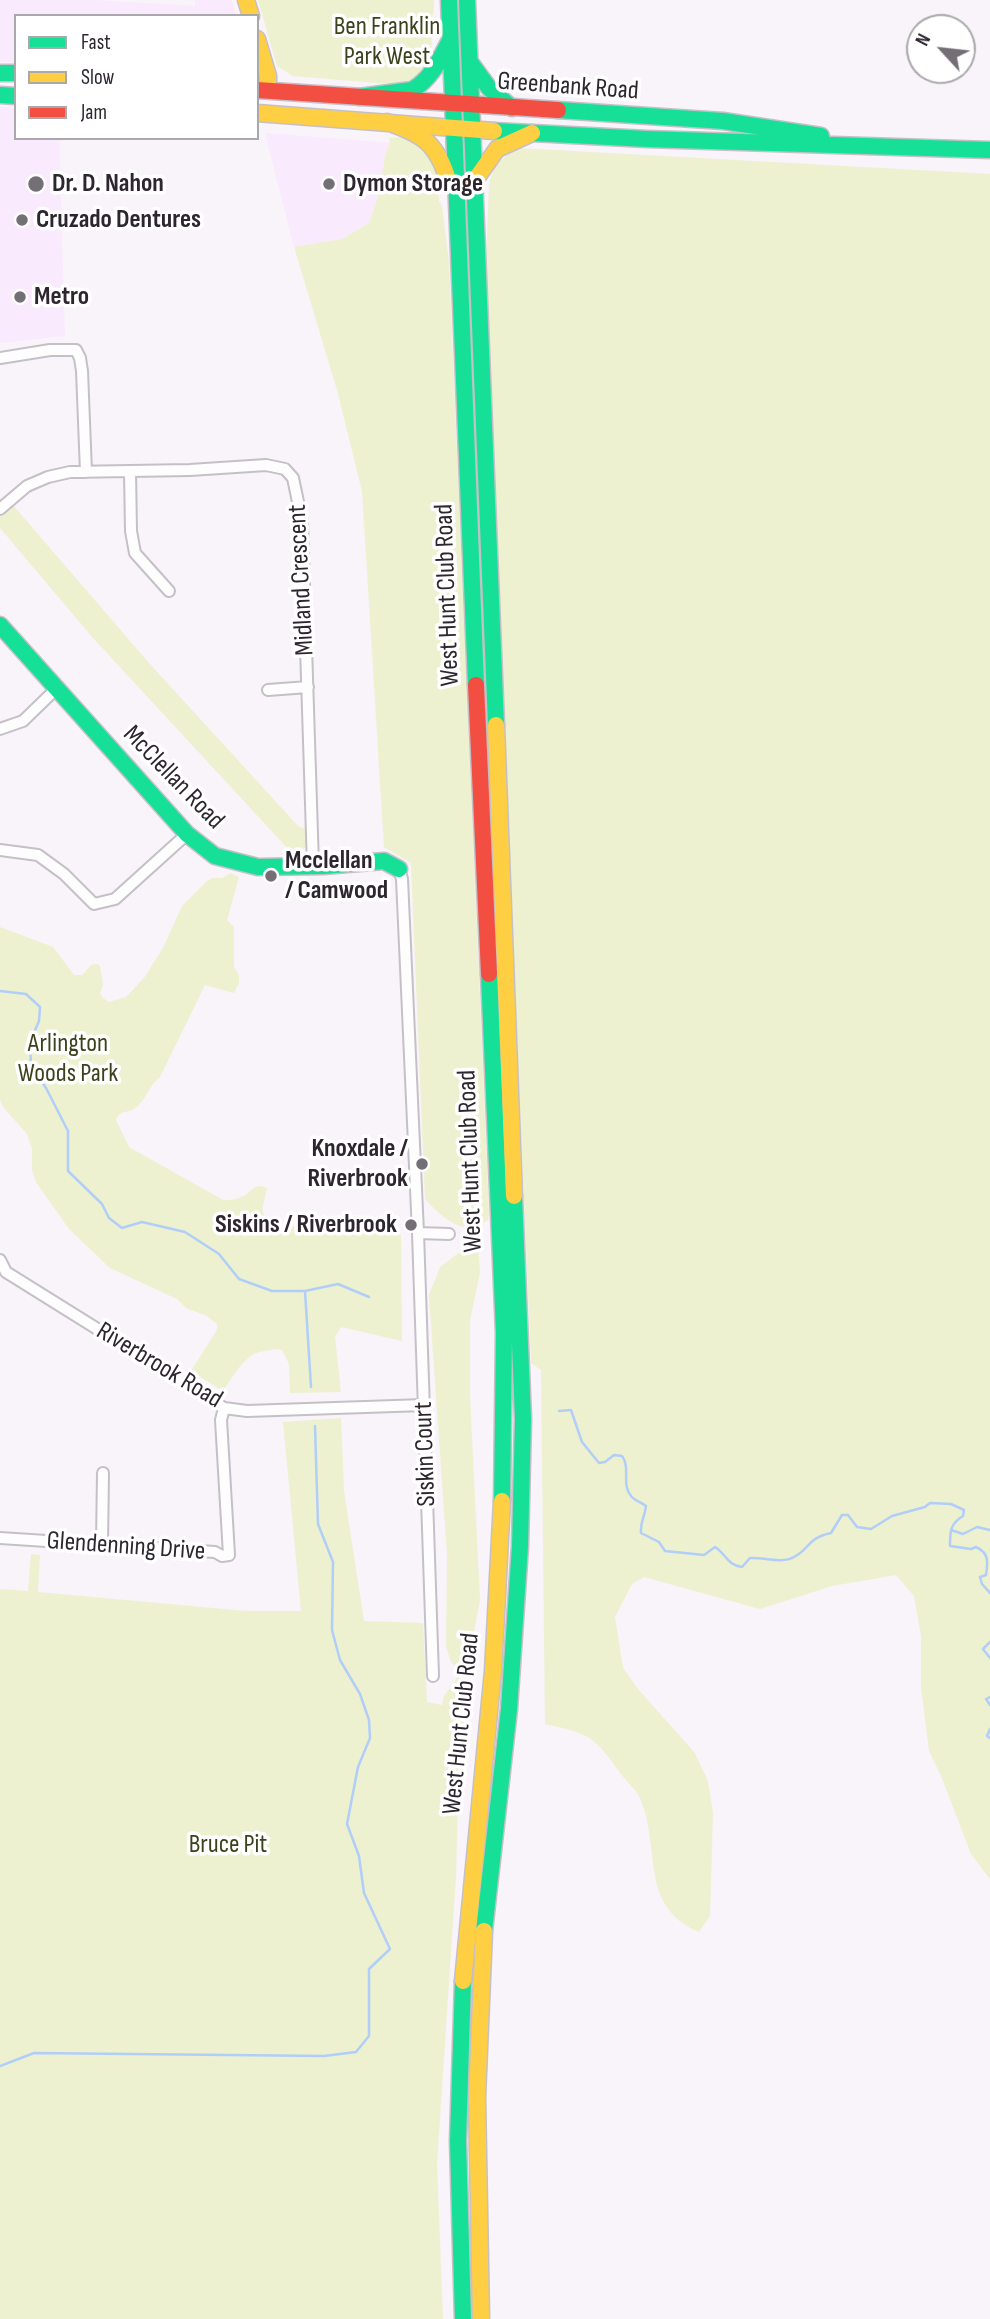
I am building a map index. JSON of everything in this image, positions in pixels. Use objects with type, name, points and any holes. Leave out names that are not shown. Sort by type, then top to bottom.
[{"type":"main road","name":"West Hunt Club Road","points":[[449,0],[451,104],[504,1333],[505,1420],[500,1571],[493,1671],[469,1906],[460,2034],[457,2145],[463,2319]]},
{"type":"main road","name":"West Hunt Club Road","points":[[467,0],[523,1419],[520,1538],[512,1672],[490,1873],[479,2016],[476,2147],[481,2319]]},
{"type":"main road","points":[[359,97],[419,87],[431,75],[449,42]]},
{"type":"main road","points":[[259,46],[268,76],[263,90]]},
{"type":"main road","points":[[469,61],[489,88],[512,108]]},
{"type":"main road","name":"Greenbank Road","points":[[263,90],[723,121],[875,145]]},
{"type":"main road","name":"Greenbank Road","points":[[259,113],[532,133],[738,143],[990,150]]},
{"type":"main road","points":[[387,122],[412,131],[438,151],[443,161],[457,223]]},
{"type":"main road","points":[[473,183],[497,149],[532,133]]},
{"type":"main road","name":"McClellan Road","points":[[0,625],[187,834],[215,856],[258,867],[384,861],[399,869]]},
{"type":"street","points":[[0,358],[50,350],[76,350],[82,371],[86,472]]},
{"type":"street","name":"Midland Crescent","points":[[0,509],[27,485],[70,472],[130,472],[266,465],[285,470],[293,478],[302,521],[313,866]]},
{"type":"street","points":[[130,472],[131,531],[135,553],[169,591]]},
{"type":"street","points":[[268,690],[307,687]]},
{"type":"street","points":[[0,729],[23,721],[56,689]]},
{"type":"street","points":[[0,850],[38,855],[64,874],[94,904],[115,899],[187,834]]},
{"type":"street","name":"Siskin Court","points":[[399,869],[402,879],[418,1233],[433,1676]]},
{"type":"street","points":[[418,1233],[449,1234]]},
{"type":"street","name":"Riverbrook Road","points":[[0,1260],[3,1275],[224,1408],[247,1411],[424,1405]]},
{"type":"street","name":"Glendenning Drive","points":[[0,1538],[229,1555],[221,1420],[224,1408]]},
{"type":"street","points":[[102,1544],[103,1473]]},
{"type":"shaded area","points":[[0,0],[93,0],[195,6],[195,0],[232,0],[236,14],[14,14],[14,63],[0,62]]},
{"type":"shaded area","points":[[0,107],[14,108],[14,140],[59,140],[65,336],[0,343]]},
{"type":"shaded area","points":[[265,133],[390,143],[385,154],[380,191],[369,223],[342,239],[294,247]]},
{"type":"green space","name":"Ben Franklin Park West","points":[[258,0],[434,0],[431,51],[425,67],[401,85],[293,76],[277,66]]},
{"type":"green space","points":[[400,137],[421,146],[433,160],[449,263],[489,1212],[488,1220],[470,1227],[446,1219],[425,1199],[411,863],[384,847],[362,491],[337,390],[294,247],[342,239],[369,223],[380,191],[389,138]]},
{"type":"green space","points":[[518,148],[990,174],[990,1879],[971,1854],[929,1751],[921,1687],[921,1636],[914,1596],[896,1575],[832,1586],[760,1609],[644,1577],[632,1584],[615,1617],[623,1668],[638,1689],[695,1753],[708,1781],[713,1813],[710,1916],[699,1932],[680,1921],[667,1907],[659,1890],[646,1815],[635,1790],[605,1752],[591,1739],[545,1724],[541,1370],[531,1363],[485,291],[489,185],[499,163]]},
{"type":"green space","points":[[12,504],[149,663],[299,827],[307,829],[305,848],[290,851],[93,638],[0,528],[0,515]]},
{"type":"green space","name":"Arlington Woods Park","points":[[231,873],[239,877],[227,920],[234,927],[234,967],[239,983],[234,993],[205,985],[160,1077],[138,1106],[122,1113],[116,1120],[129,1147],[223,1200],[239,1198],[259,1186],[267,1188],[262,1210],[266,1219],[288,1227],[298,1226],[313,1230],[353,1220],[401,1235],[402,1341],[341,1327],[335,1337],[341,1392],[290,1393],[289,1364],[279,1349],[251,1356],[240,1366],[223,1391],[191,1371],[217,1330],[217,1324],[207,1316],[186,1308],[177,1299],[110,1268],[69,1229],[36,1182],[32,1170],[32,1149],[27,1134],[0,1100],[0,927],[53,947],[74,975],[82,975],[91,965],[100,966],[103,984],[100,993],[109,1002],[126,997],[144,978],[163,948],[182,906],[207,881]]},
{"type":"green space","name":"Bruce Pit","points":[[473,1242],[478,1247],[480,1272],[470,1321],[470,1396],[480,1600],[472,1642],[463,1760],[459,1764],[456,1876],[437,2164],[443,2319],[0,2319],[0,1589],[28,1591],[31,1554],[40,1555],[38,1592],[246,1611],[301,1611],[283,1422],[341,1418],[344,1491],[364,1621],[423,1623],[427,1702],[442,1705],[444,1696],[461,1673],[451,1662],[446,1647],[447,1554],[429,1295],[440,1267]]},
{"type":"waterway","points":[[0,991],[26,994],[40,1007],[39,1021],[30,1042],[31,1066],[46,1088],[68,1131],[68,1171],[102,1204],[109,1218],[122,1228],[142,1222],[185,1232],[219,1254],[239,1279],[272,1291],[305,1291],[338,1284],[369,1297]]},
{"type":"waterway","points":[[305,1291],[311,1387]]},
{"type":"waterway","points":[[559,1411],[571,1410],[582,1442],[599,1463],[614,1455],[622,1456],[626,1466],[628,1491],[633,1498],[646,1506],[641,1533],[659,1542],[665,1551],[704,1555],[715,1547],[730,1562],[742,1567],[750,1558],[778,1560],[794,1557],[817,1538],[831,1533],[842,1515],[848,1515],[857,1527],[871,1529],[892,1516],[925,1507],[930,1503],[951,1504],[964,1510],[963,1516],[952,1528],[950,1546],[971,1549],[976,1547],[983,1552],[987,1558],[987,1570],[986,1575],[980,1577],[990,1593]]},
{"type":"waterway","points":[[0,2066],[34,2053],[324,2056],[356,2052],[369,2036],[369,1969],[390,1949],[364,1893],[359,1856],[347,1824],[358,1767],[370,1738],[369,1720],[360,1694],[340,1660],[332,1630],[333,1562],[318,1524],[315,1426]]},
{"type":"waterway","points":[[951,1530],[963,1534],[977,1527],[990,1530]]},
{"type":"waterway","points":[[990,1642],[983,1649],[990,1658]]},
{"type":"waterway","points":[[990,1697],[986,1699],[990,1705]]},
{"type":"waterway","points":[[990,1729],[987,1736],[990,1738]]},
{"type":"traffic: fast","points":[[449,0],[476,685]]},
{"type":"traffic: fast","points":[[467,0],[496,725]]},
{"type":"traffic: fast","points":[[359,97],[412,90],[419,86],[438,63],[449,42]]},
{"type":"traffic: fast","points":[[470,62],[489,88],[512,108]]},
{"type":"traffic: fast","points":[[0,73],[14,73]]},
{"type":"traffic: fast","points":[[0,95],[14,96]]},
{"type":"traffic: fast","points":[[558,110],[723,121],[821,136]]},
{"type":"traffic: fast","points":[[494,131],[647,139],[990,150]]},
{"type":"traffic: fast","points":[[0,625],[187,834],[215,856],[258,867],[384,861],[399,869]]},
{"type":"traffic: fast","points":[[489,974],[504,1333],[502,1501]]},
{"type":"traffic: fast","points":[[484,1931],[509,1709],[520,1546],[523,1419],[514,1196]]},
{"type":"traffic: fast","points":[[463,1981],[458,2141],[463,2319]]},
{"type":"traffic: slow","points":[[246,0],[250,14]]},
{"type":"traffic: slow","points":[[259,46],[268,76],[268,90]]},
{"type":"traffic: slow","points":[[259,113],[494,131]]},
{"type":"traffic: slow","points":[[387,122],[410,131],[426,142],[439,157],[448,180]]},
{"type":"traffic: slow","points":[[473,183],[497,149],[532,133]]},
{"type":"traffic: slow","points":[[496,725],[514,1196]]},
{"type":"traffic: slow","points":[[463,1981],[493,1671],[502,1501]]},
{"type":"traffic: slow","points":[[481,2319],[477,2097],[484,1931]]},
{"type":"traffic: jam","points":[[259,90],[558,110]]},
{"type":"traffic: jam","points":[[476,685],[489,974]]},
{"type":"place","name":"Dr. D. Nahon","points":[[36,184]]},
{"type":"place","name":"Dymon Storage","points":[[329,184]]},
{"type":"place","name":"Cruzado Dentures","points":[[22,220]]},
{"type":"place","name":"Metro","points":[[20,297]]},
{"type":"place","name":"Mcclellan / Camwood","points":[[271,876]]},
{"type":"place","name":"Knoxdale / Riverbrook","points":[[422,1164]]},
{"type":"place","name":"Siskins / Riverbrook","points":[[411,1225]]}]
